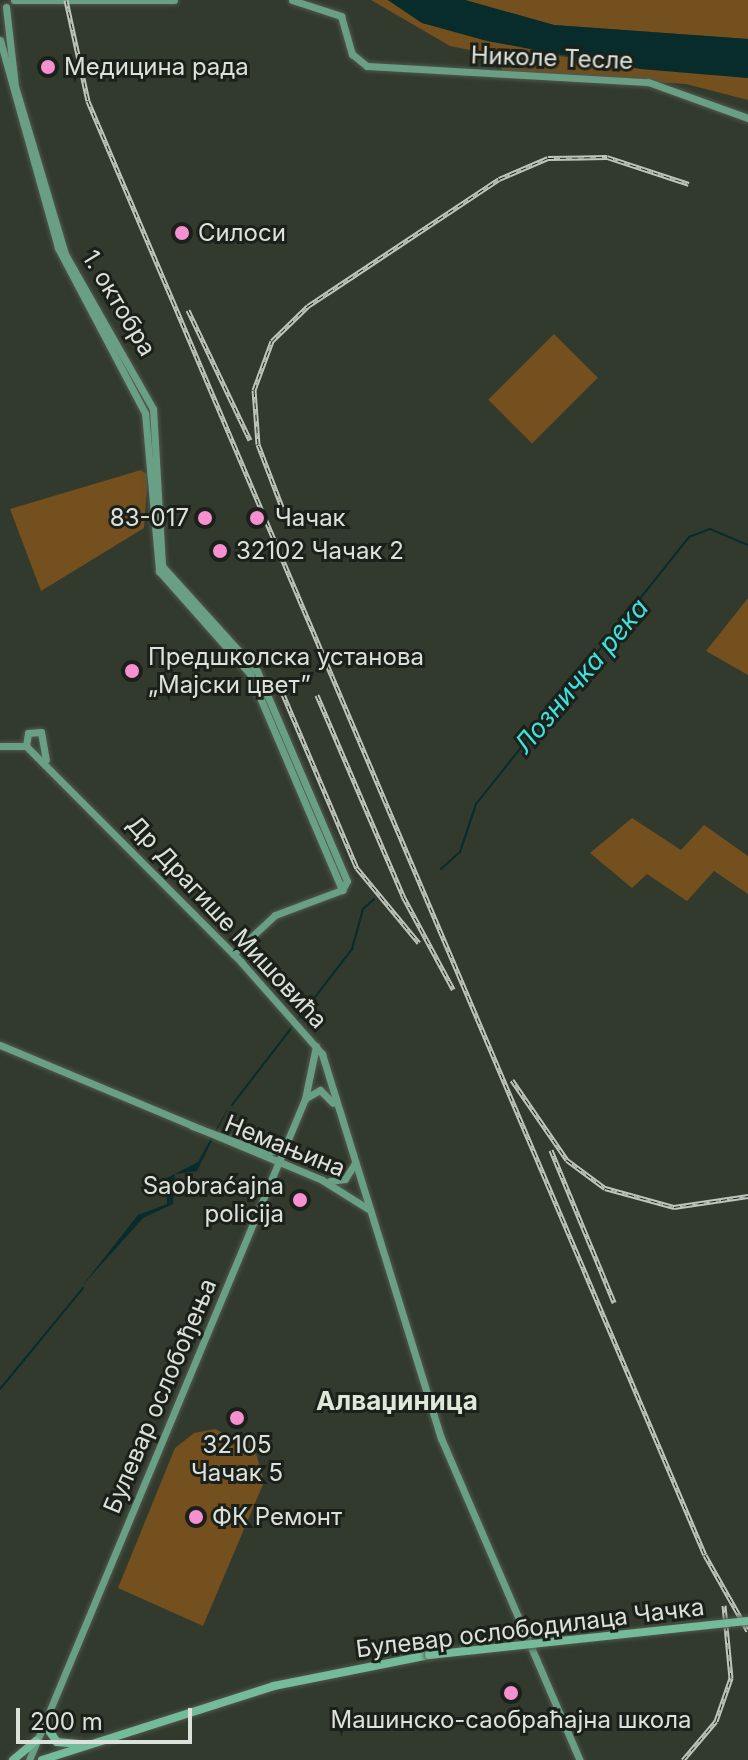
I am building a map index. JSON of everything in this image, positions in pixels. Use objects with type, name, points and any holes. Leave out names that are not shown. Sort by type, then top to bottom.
[{"type":"main road","points":[[8,3],[174,0]]},
{"type":"main road","name":"Николе Тесле","points":[[292,0],[341,16],[352,54],[388,71],[656,83],[748,118]]},
{"type":"main road","name":"1. октобра","points":[[8,3],[13,77],[65,254],[153,409],[154,530]]},
{"type":"main road","name":"1. октобра","points":[[0,40],[11,100],[72,285],[142,402],[154,530]]},
{"type":"main road","points":[[154,530],[167,587],[222,638],[256,686],[342,890],[275,915],[233,954]]},
{"type":"main road","points":[[29,749],[34,731],[45,737],[46,760]]},
{"type":"main road","points":[[0,746],[45,747]]},
{"type":"main road","name":"Др Драгише Мишовића","points":[[29,749],[46,760],[315,1044],[371,1211],[441,1438],[580,1760]]},
{"type":"main road","name":"Булевар ослобођења","points":[[29,1760],[305,1099],[315,1044]]},
{"type":"main road","name":"Немањина","points":[[0,1045],[261,1159],[322,1180],[371,1211]]},
{"type":"main road","points":[[305,1099],[320,1090],[336,1108]]},
{"type":"main road","name":"Немањина","points":[[179,1123],[266,1153],[284,1146]]},
{"type":"main road","points":[[261,1159],[270,1183],[296,1170],[284,1146]]},
{"type":"main road","points":[[322,1180],[345,1179],[355,1161]]},
{"type":"main road","name":"Булевар ослободилаца Чачка","points":[[46,1759],[274,1686],[429,1655],[748,1621]]},
{"type":"main road","points":[[43,1722],[61,1744],[92,1745]]},
{"type":"main road","points":[[13,1760],[36,1741]]},
{"type":"shaded area","points":[[371,0],[388,0],[422,23],[558,56],[748,78],[748,100],[686,84],[502,73],[500,56],[450,46]]},
{"type":"shaded area","points":[[465,0],[748,0],[748,39],[554,25]]},
{"type":"shaded area","points":[[554,334],[598,378],[532,444],[488,400]]},
{"type":"shaded area","points":[[141,470],[148,475],[144,528],[41,591],[10,509]]},
{"type":"shaded area","points":[[748,598],[748,675],[706,651]]},
{"type":"shaded area","points":[[632,818],[681,850],[704,825],[748,856],[748,894],[714,871],[687,901],[647,874],[632,888],[590,853]]},
{"type":"shaded area","name":"ФК Ремонт","points":[[215,1429],[255,1449],[264,1482],[203,1626],[118,1588],[175,1448],[194,1433]]},
{"type":"water","points":[[388,0],[465,0],[554,25],[748,39],[748,78],[640,69],[487,41],[422,23]]},
{"type":"water","points":[[230,1104],[197,1171],[175,1174],[173,1204],[143,1218],[82,1286],[138,1215],[167,1204],[167,1178],[198,1162]]},
{"type":"waterway","name":"Лозничка река","points":[[441,869],[460,852],[476,804],[689,537],[710,529],[748,545]]},
{"type":"waterway","name":"Лозничка река","points":[[232,1105],[352,949],[363,909],[374,899]]},
{"type":"waterway","name":"Лозничка река","points":[[0,1389],[83,1288]]},
{"type":"railway","points":[[66,0],[88,101],[705,1555],[748,1631]]},
{"type":"railway","points":[[282,507],[258,444],[254,390],[272,341],[308,306],[499,179],[548,158],[607,157],[689,184]]},
{"type":"railway","points":[[188,310],[250,440]]},
{"type":"railway","points":[[283,694],[357,868],[419,943]]},
{"type":"railway","points":[[317,695],[403,896],[453,989]]},
{"type":"railway","points":[[512,1080],[567,1160],[605,1188],[674,1207],[748,1196]]},
{"type":"railway","points":[[551,1150],[614,1302]]},
{"type":"railway","points":[[683,1760],[716,1721],[731,1678],[724,1605]]},
{"type":"place","name":"Медицина рада","points":[[48,67]]},
{"type":"place","name":"Силоси","points":[[182,233]]},
{"type":"place","name":"83-017","points":[[205,518]]},
{"type":"place","name":"Чачак","points":[[257,518]]},
{"type":"place","name":"32102 Чачак 2","points":[[220,551]]},
{"type":"place","name":"Предшколска установа „Мајски цвет”","points":[[132,671]]},
{"type":"place","name":"Saobraćajna policija","points":[[300,1200]]},
{"type":"place","name":"32105 Чачак 5","points":[[237,1418]]},
{"type":"place","name":"ФК Ремонт","points":[[196,1517]]},
{"type":"place","name":"Машинско-саобраћајна школа","points":[[511,1693]]},
{"type":"district","name":"Алваџиница","points":[[397,1401]]}]
